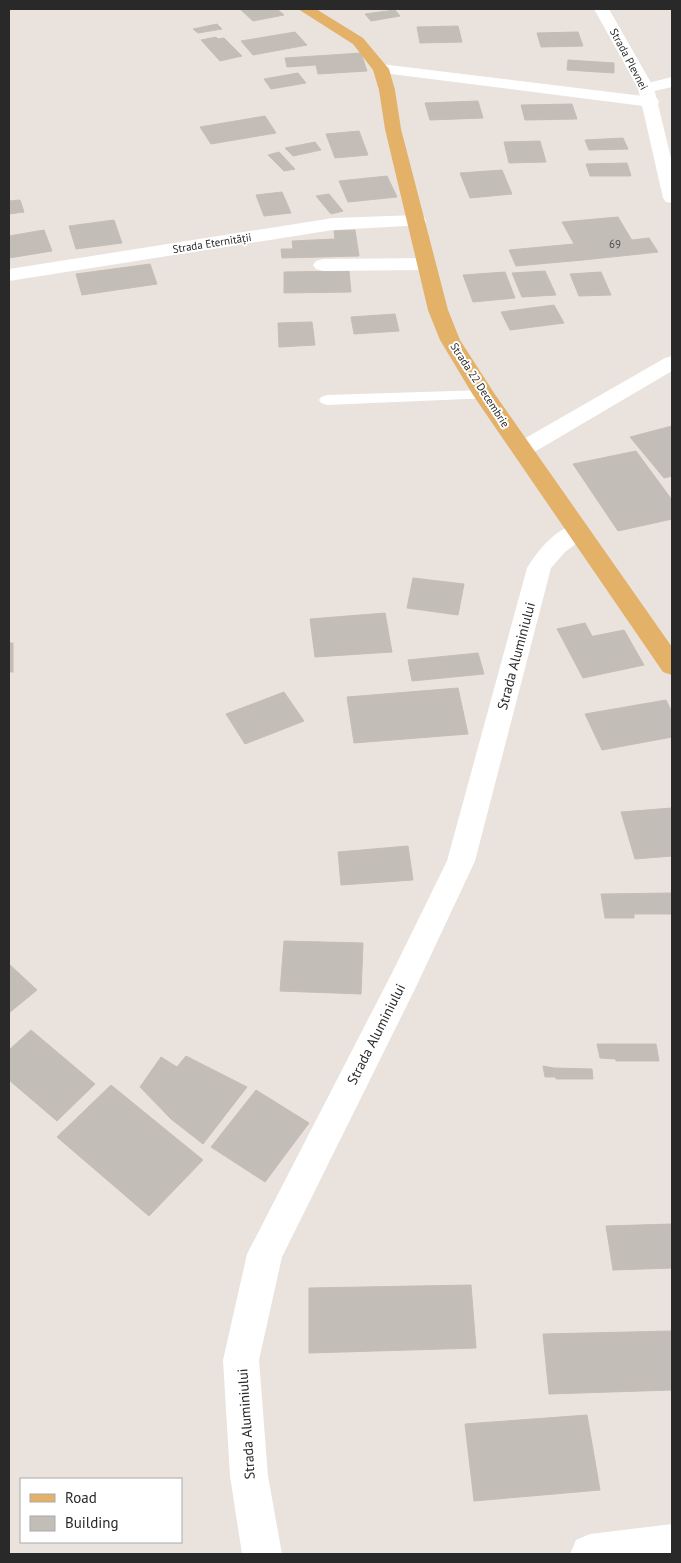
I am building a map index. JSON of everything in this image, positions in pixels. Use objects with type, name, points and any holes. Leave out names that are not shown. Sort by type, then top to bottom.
[{"type":"main road","name":"Strada 22 Decembrie","points":[[306,9],[358,41],[381,69],[387,90],[393,129],[426,264],[438,310],[450,340],[484,395],[672,666]]},
{"type":"street","name":"Strada Plevnei","points":[[602,9],[648,95],[668,164],[672,198]]},
{"type":"street","points":[[381,69],[648,95],[672,82]]},
{"type":"street","name":"Strada Eternității","points":[[9,275],[333,224],[417,221]]},
{"type":"street","points":[[323,265],[426,264]]},
{"type":"street","points":[[523,449],[672,362]]},
{"type":"street","name":"Strada Aluminiului","points":[[262,1554],[249,1476],[241,1360],[265,1254],[404,980],[461,861],[539,568],[546,556],[558,544],[578,531]]},
{"type":"street","points":[[590,1554],[672,1544]]},
{"type":"lane","points":[[327,400],[484,395]]},
{"type":"building","points":[[240,9],[277,9],[284,15],[253,21]]},
{"type":"building","points":[[395,10],[400,16],[371,21],[365,14]]},
{"type":"building","points":[[217,24],[222,29],[198,33],[193,29]]},
{"type":"building","points":[[458,26],[462,42],[420,43],[417,27]]},
{"type":"building","points":[[295,32],[307,45],[253,55],[241,41]]},
{"type":"building","points":[[578,32],[583,46],[541,47],[537,33]]},
{"type":"building","points":[[216,37],[218,39],[224,38],[242,56],[220,61],[201,40]]},
{"type":"building","points":[[361,53],[367,71],[318,74],[316,65],[287,67],[285,58]]},
{"type":"building","points":[[568,60],[614,63],[614,73],[567,70]]},
{"type":"building","points":[[298,73],[306,83],[271,89],[264,79]]},
{"type":"building","points":[[478,101],[483,118],[430,120],[425,103]]},
{"type":"building","points":[[572,104],[577,119],[525,120],[521,105]]},
{"type":"building","points":[[265,116],[276,133],[211,144],[200,127]]},
{"type":"building","points":[[359,131],[368,155],[335,158],[326,134]]},
{"type":"building","points":[[623,138],[628,149],[589,150],[585,140]]},
{"type":"building","points":[[540,141],[546,162],[509,163],[504,142]]},
{"type":"building","points":[[315,142],[321,150],[293,156],[285,148]]},
{"type":"building","points":[[279,152],[295,169],[284,171],[268,155]]},
{"type":"building","points":[[627,163],[631,176],[590,176],[586,164]]},
{"type":"building","points":[[502,170],[512,194],[470,198],[460,173]]},
{"type":"building","points":[[387,176],[397,197],[348,202],[339,181]]},
{"type":"building","points":[[282,192],[291,213],[264,216],[256,195]]},
{"type":"building","points":[[329,194],[343,211],[331,214],[316,196]]},
{"type":"building","points":[[20,200],[24,212],[9,214],[9,201]]},
{"type":"building","points":[[618,217],[640,254],[583,260],[562,222]]},
{"type":"building","points":[[114,220],[122,243],[76,249],[69,226]]},
{"type":"building","points":[[44,230],[52,251],[9,258],[9,236]]},
{"type":"building","points":[[355,230],[359,256],[282,258],[281,249],[293,249],[292,241],[335,239],[334,231]]},
{"type":"building","points":[[649,238],[658,252],[640,254],[632,240]]},
{"type":"building","points":[[574,244],[583,260],[516,266],[509,250]]},
{"type":"building","points":[[150,264],[157,284],[82,295],[76,274]]},
{"type":"building","points":[[349,271],[351,292],[284,293],[284,272]]},
{"type":"building","points":[[545,271],[556,295],[522,297],[512,273]]},
{"type":"building","points":[[505,272],[515,298],[473,302],[463,275]]},
{"type":"building","points":[[601,272],[611,295],[579,296],[570,274]]},
{"type":"building","points":[[554,305],[564,323],[510,330],[501,312]]},
{"type":"building","points":[[395,314],[399,331],[354,334],[351,317]]},
{"type":"building","points":[[312,322],[315,345],[279,347],[278,323]]},
{"type":"building","points":[[672,426],[672,476],[664,478],[630,437]]},
{"type":"building","points":[[636,451],[672,500],[672,519],[618,531],[573,464]]},
{"type":"building","points":[[413,578],[464,584],[458,615],[407,608]]},
{"type":"building","points":[[385,613],[392,652],[315,657],[310,619]]},
{"type":"building","points":[[585,623],[592,636],[564,642],[557,629]]},
{"type":"building","points":[[624,630],[644,665],[583,678],[564,642]]},
{"type":"building","points":[[9,643],[13,643],[13,672],[9,672]]},
{"type":"building","points":[[478,653],[484,674],[412,681],[408,660]]},
{"type":"building","points":[[458,688],[468,734],[354,743],[347,697]]},
{"type":"building","points":[[284,692],[304,721],[245,744],[226,714]]},
{"type":"building","points":[[666,700],[672,712],[672,737],[602,750],[585,714]]},
{"type":"building","points":[[672,808],[672,856],[635,859],[621,812]]},
{"type":"building","points":[[408,846],[413,880],[341,885],[338,852]]},
{"type":"building","points":[[672,893],[672,914],[634,914],[634,918],[605,918],[601,894]]},
{"type":"building","points":[[284,941],[363,943],[361,994],[280,991]]},
{"type":"building","points":[[9,964],[37,990],[9,1013]]},
{"type":"building","points":[[31,1030],[95,1084],[57,1121],[9,1080],[9,1050]]},
{"type":"building","points":[[597,1044],[614,1044],[616,1059],[600,1058]]},
{"type":"building","points":[[614,1044],[656,1044],[659,1061],[616,1061]]},
{"type":"building","points":[[186,1056],[247,1087],[203,1144],[171,1119],[140,1087],[161,1057],[177,1067]]},
{"type":"building","points":[[543,1066],[554,1068],[555,1077],[545,1077]]},
{"type":"building","points":[[554,1068],[592,1069],[593,1079],[556,1079]]},
{"type":"building","points":[[111,1085],[203,1160],[149,1216],[57,1137]]},
{"type":"building","points":[[256,1090],[309,1123],[265,1182],[211,1147]]},
{"type":"building","points":[[672,1224],[672,1268],[613,1270],[606,1226]]},
{"type":"building","points":[[471,1285],[476,1348],[309,1353],[309,1288]]},
{"type":"building","points":[[672,1331],[672,1390],[549,1394],[543,1334]]},
{"type":"building","points":[[587,1415],[600,1490],[474,1501],[465,1424]]}]
